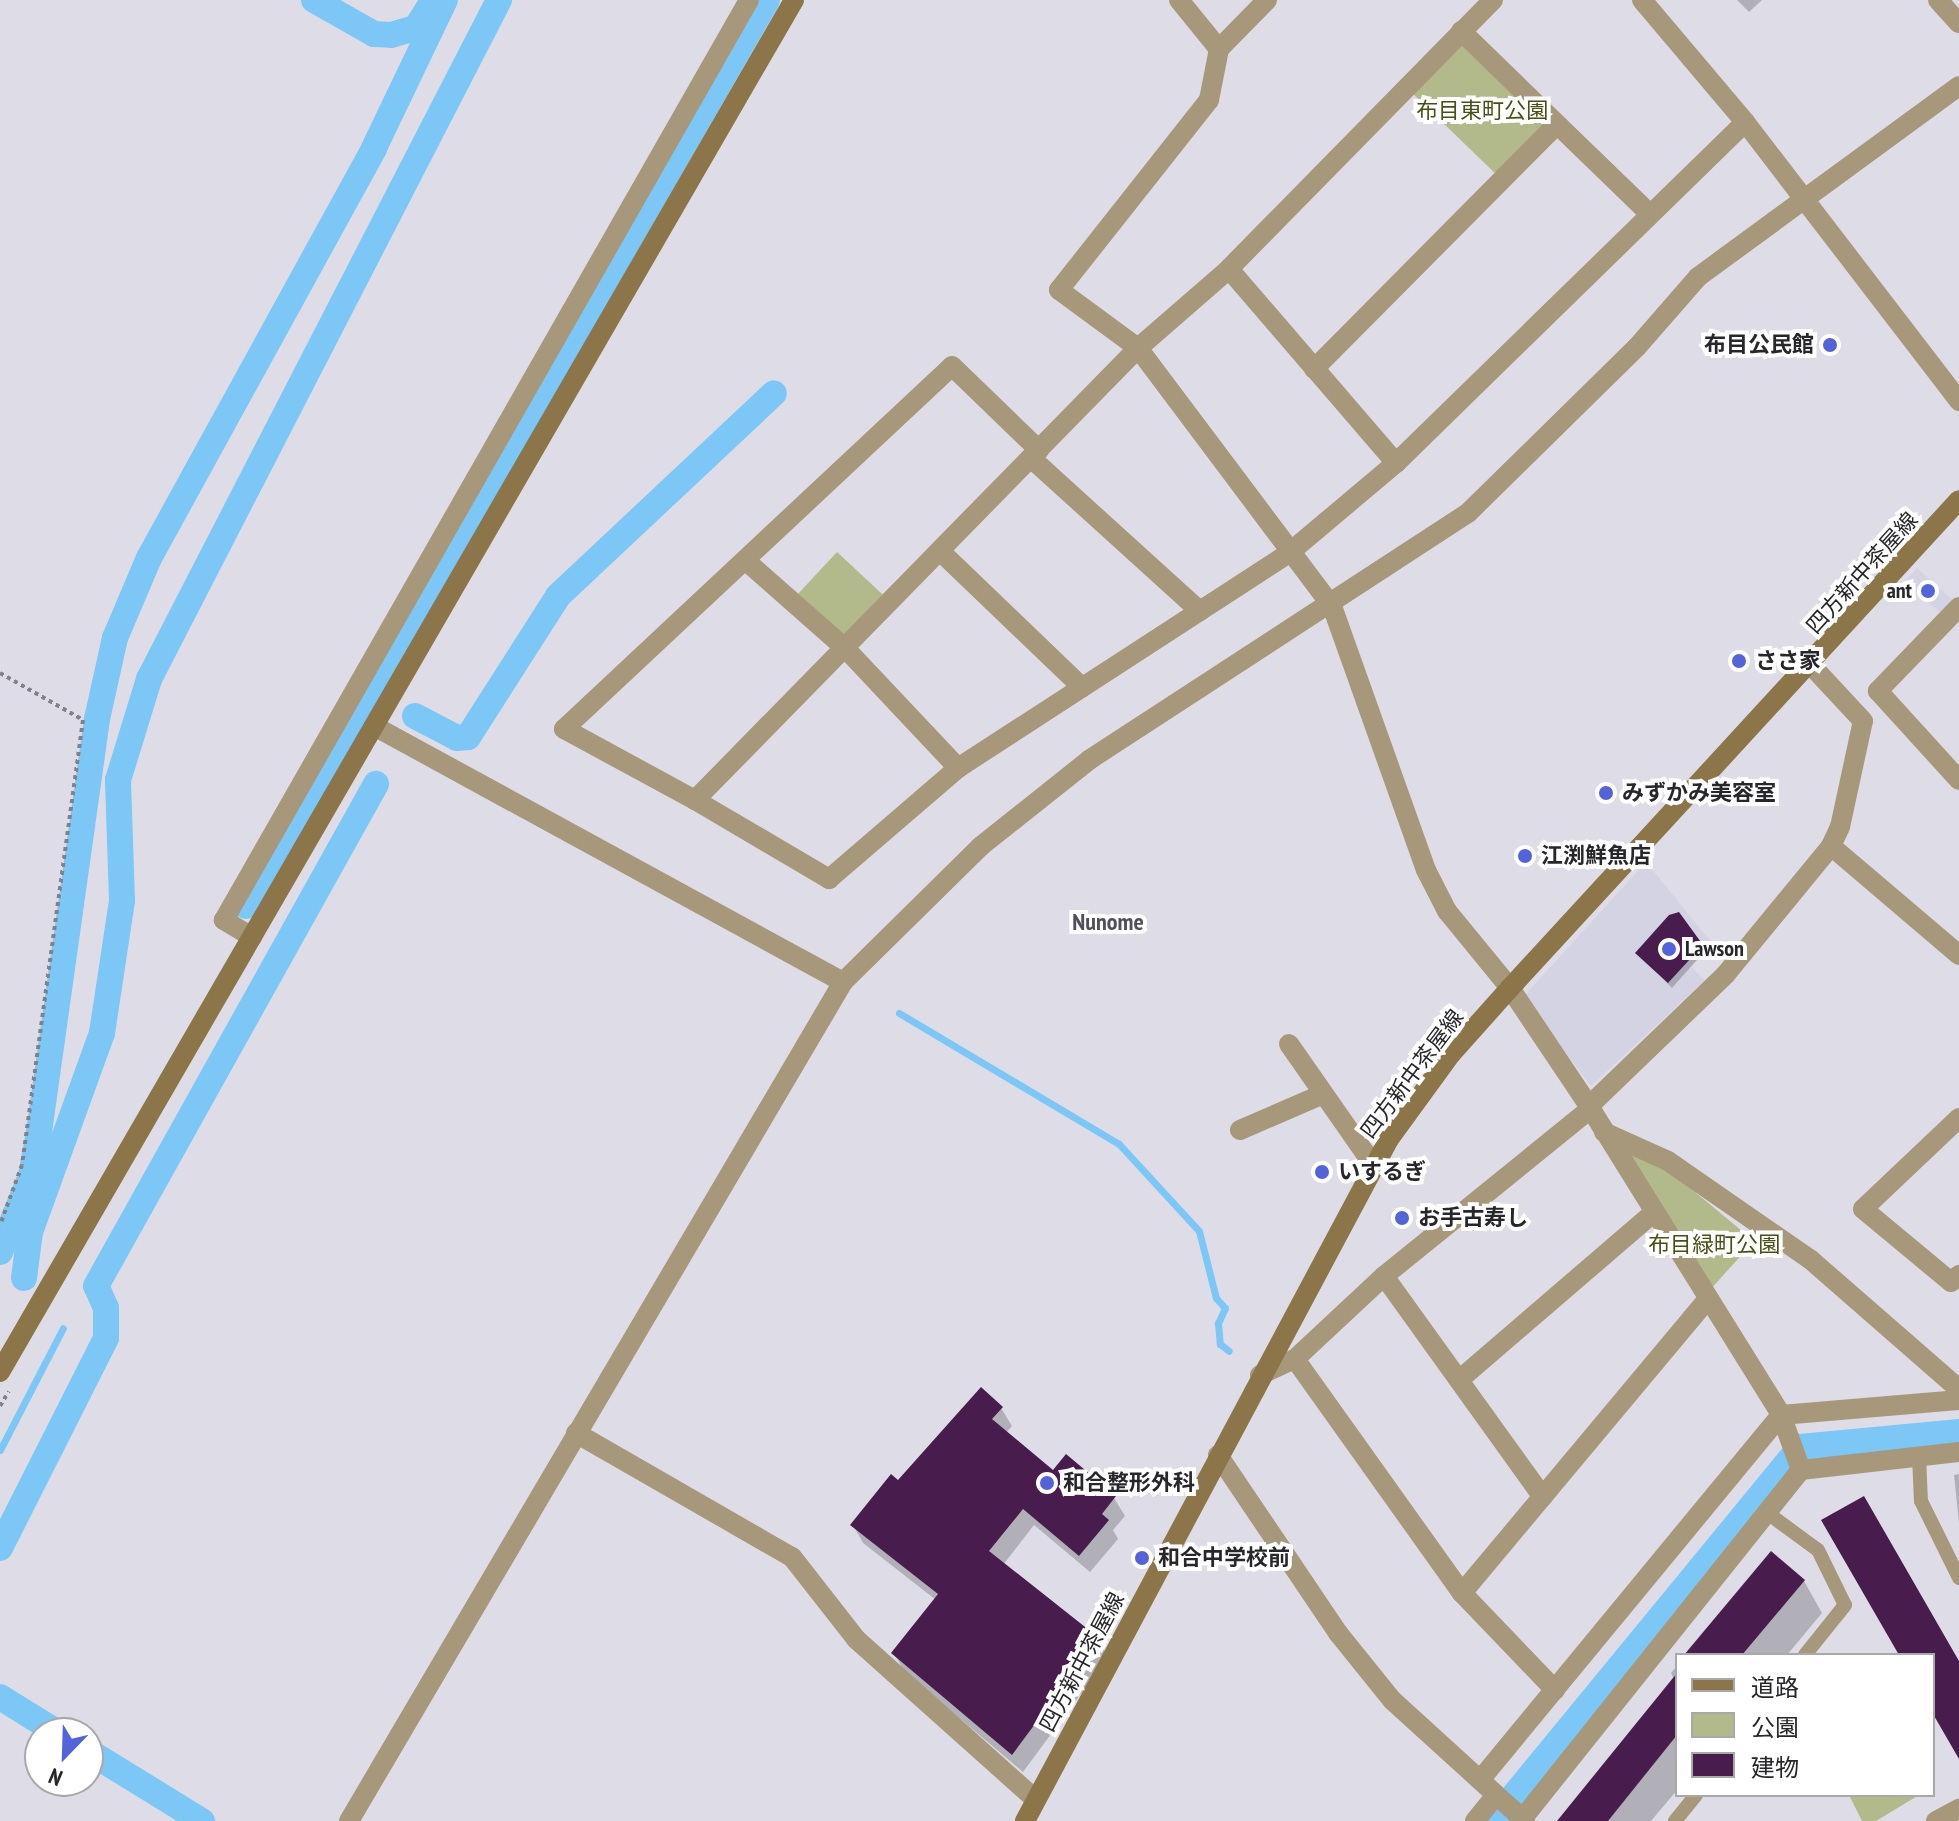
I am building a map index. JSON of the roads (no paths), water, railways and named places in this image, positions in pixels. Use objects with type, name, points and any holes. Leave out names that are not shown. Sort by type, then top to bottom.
[{"type":"main road","points":[[0,1372],[794,0]]},
{"type":"main road","name":"四方新中茶屋線","points":[[1025,1821],[1374,1166],[1451,1054],[1811,665],[1959,500]]},
{"type":"street","points":[[252,937],[224,920],[749,0]]},
{"type":"street","points":[[1179,0],[1219,49]]},
{"type":"street","points":[[1267,0],[1219,49],[1209,100],[1059,290],[1138,348],[1289,553],[1332,606],[1426,870],[1447,911],[1510,988],[1590,1108],[1652,1214],[1781,1415],[1797,1457]]},
{"type":"street","points":[[695,800],[1138,348],[1229,269],[1493,0]]},
{"type":"street","points":[[1642,0],[1745,122],[1959,401]]},
{"type":"street","points":[[1938,0],[1959,23]]},
{"type":"street","points":[[1461,31],[1650,214]]},
{"type":"street","points":[[349,1821],[843,982],[981,846],[1089,760],[1332,606],[1468,513],[1637,347],[1698,277],[1959,86]]},
{"type":"street","points":[[1200,611],[1035,454],[952,366],[564,729],[695,800],[829,879],[958,768],[1082,687],[1200,611],[1289,553],[1396,463],[1745,122]]},
{"type":"street","points":[[1314,369],[1556,125]]},
{"type":"street","points":[[1229,269],[1396,463]]},
{"type":"street","points":[[940,551],[1082,687]]},
{"type":"street","points":[[745,560],[846,649],[958,768]]},
{"type":"street","points":[[1260,1375],[1295,1359],[1384,1276],[1590,1108],[1726,974],[1831,846],[1840,827],[1863,721],[1878,691],[1959,607]]},
{"type":"street","points":[[1811,665],[1863,721]]},
{"type":"street","points":[[1878,691],[1959,780]]},
{"type":"street","points":[[374,726],[843,982]]},
{"type":"street","points":[[1831,846],[1959,955]]},
{"type":"street","points":[[1289,1044],[1374,1166]]},
{"type":"street","points":[[1240,1130],[1323,1094]]},
{"type":"street","points":[[1959,1118],[1863,1209],[1951,1282],[1959,1275]]},
{"type":"street","points":[[1604,1132],[1668,1161],[1811,1260],[1959,1389]]},
{"type":"street","points":[[1459,1380],[1652,1214]]},
{"type":"street","points":[[1384,1276],[1543,1497]]},
{"type":"street","points":[[1462,1593],[1707,1300]]},
{"type":"street","points":[[1295,1359],[1462,1593],[1555,1690]]},
{"type":"street","points":[[1480,1780],[1781,1415],[1959,1400]]},
{"type":"street","points":[[576,1433],[792,1557],[856,1639],[1036,1800]]},
{"type":"street","points":[[1797,1457],[1919,1456],[1959,1452]]},
{"type":"street","points":[[1218,1455],[1338,1633],[1392,1700],[1513,1811]]},
{"type":"street","points":[[1475,1821],[1513,1811],[1766,1512],[1797,1457]]},
{"type":"street","points":[[1936,1821],[1959,1809]]},
{"type":"lane","points":[[1919,1456],[1921,1501],[1959,1578]]},
{"type":"lane","points":[[1766,1512],[1818,1550],[1845,1605],[1807,1653]]},
{"type":"lane","points":[[1675,1821],[1694,1797]]},
{"type":"waterway","points":[[314,0],[374,34],[391,35],[416,28],[430,6]]},
{"type":"waterway","points":[[0,1252],[31,1176],[97,719],[115,638],[149,558],[374,148],[445,0]]},
{"type":"waterway","points":[[24,1278],[30,1232],[102,1033],[122,901],[118,780],[149,679],[499,0]]},
{"type":"waterway","points":[[246,906],[767,0]]},
{"type":"waterway","points":[[415,716],[457,738],[468,737],[558,596],[774,393]]},
{"type":"waterway","points":[[0,1548],[106,1338],[106,1308],[96,1286],[376,784]]},
{"type":"waterway","points":[[899,1013],[1119,1144],[1199,1231],[1216,1298],[1225,1308],[1218,1323],[1220,1344],[1229,1351]]},
{"type":"waterway","points":[[0,1450],[63,1328]]},
{"type":"waterway","points":[[1493,1821],[1800,1447],[1959,1432]]},
{"type":"waterway","points":[[0,1697],[32,1717]]},
{"type":"waterway","points":[[104,1761],[202,1821]]},
{"type":"place","name":"布目公民館","points":[[1830,345]]},
{"type":"place","name":"ant","points":[[1928,591]]},
{"type":"place","name":"ささ家","points":[[1739,661]]},
{"type":"place","name":"みずかみ美容室","points":[[1606,793]]},
{"type":"place","name":"江渕鮮魚店","points":[[1525,856]]},
{"type":"place","name":"Lawson","points":[[1669,949]]},
{"type":"place","name":"いするぎ","points":[[1322,1172]]},
{"type":"place","name":"お手古寿し","points":[[1402,1218]]},
{"type":"place","name":"和合整形外科","points":[[1047,1483]]},
{"type":"place","name":"和合中学校前","points":[[1142,1558]]},
{"type":"district","name":"Nunome","points":[[1108,922]]},
{"type":"park label","name":"布目東町公園","points":[[1482,111]]},
{"type":"park label","name":"布目緑町公園","points":[[1714,1245]]}]
